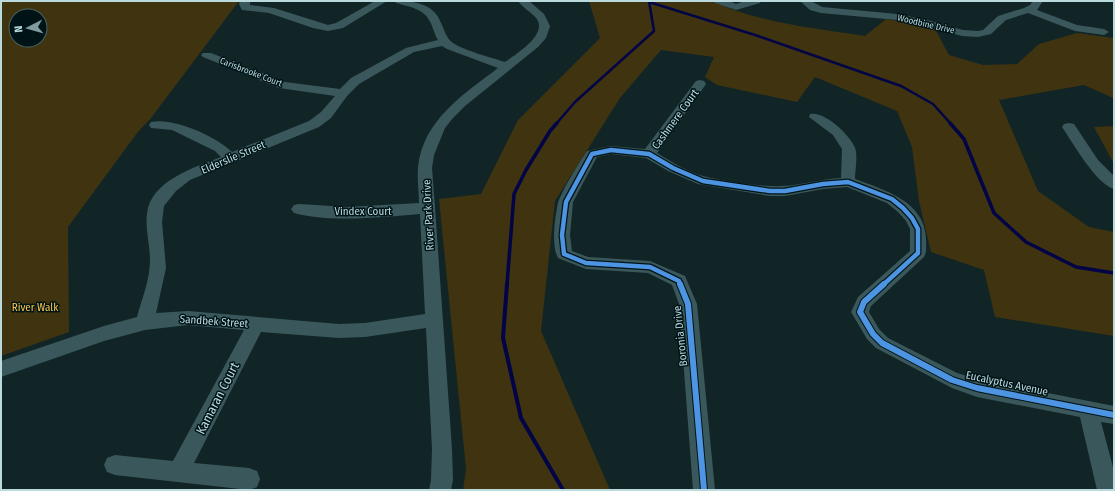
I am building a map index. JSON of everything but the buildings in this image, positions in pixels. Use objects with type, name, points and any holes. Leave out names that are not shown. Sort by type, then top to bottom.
[{"type":"street","points":[[245,1],[244,4],[246,8],[270,10],[317,26],[328,28],[339,26],[382,1]]},
{"type":"street","points":[[400,1],[419,7],[429,13],[436,23],[441,38],[459,51],[508,67]]},
{"type":"street","name":"River Park Drive","points":[[440,490],[442,480],[442,449],[427,208],[425,168],[426,156],[433,138],[448,115],[534,45],[545,32],[546,25],[544,19],[523,1]]},
{"type":"street","points":[[719,1],[736,7],[756,1]]},
{"type":"street","name":"Woodbine Drive","points":[[805,1],[814,8],[821,10],[882,10],[962,33],[978,34],[987,32],[1002,18],[1034,7],[1038,1]]},
{"type":"street","points":[[1028,10],[1075,28],[1104,32]]},
{"type":"street","name":"Elderslie Street","points":[[145,321],[157,273],[158,260],[153,221],[156,205],[170,188],[185,177],[314,124],[326,115],[343,93],[355,81],[410,50],[441,38]]},
{"type":"street","name":"Carisbrooke Court","points":[[207,55],[283,85],[343,93]]},
{"type":"street","name":"Cashmere Court","points":[[649,154],[700,84]]},
{"type":"street","points":[[815,117],[838,132],[849,149],[848,182]]},
{"type":"street","points":[[156,125],[175,126],[220,148],[230,158]]},
{"type":"street","points":[[1069,127],[1093,163],[1114,184]]},
{"type":"street","name":"Eucalyptus Avenue","points":[[566,202],[592,154],[612,150],[649,154],[673,168],[703,181],[719,184],[770,191],[785,191],[823,184],[848,182],[892,199],[912,218],[918,229],[918,253],[864,302],[860,312],[873,334],[882,343],[952,380],[977,388],[1114,415]]},
{"type":"street","name":"Boronia Drive","points":[[566,202],[562,235],[564,254],[586,263],[650,267],[679,281],[688,304],[704,490]]},
{"type":"street","name":"Vindex Court","points":[[300,209],[377,212],[427,208]]},
{"type":"street","name":"Sandbek Street","points":[[1,369],[145,321],[170,318],[188,318],[351,331],[434,320]]},
{"type":"street","name":"Kamaran Court","points":[[178,472],[256,324]]},
{"type":"street","points":[[1088,410],[1108,490]]},
{"type":"street","points":[[115,465],[249,479]]},
{"type":"green space","name":"River Walk","points":[[1,1],[239,1],[151,118],[137,133],[68,227],[69,332],[1,356]]},
{"type":"green space","points":[[589,1],[712,1],[749,15],[768,20],[865,36],[886,19],[934,27],[949,55],[983,65],[1017,64],[1039,44],[1077,33],[1114,38],[1114,126],[1113,98],[1084,85],[999,100],[1038,191],[1089,227],[1114,232],[1114,336],[995,317],[984,270],[931,252],[919,201],[912,147],[897,111],[815,77],[797,102],[717,85],[705,77],[714,57],[661,50],[620,98],[555,201],[541,331],[610,490],[463,490],[466,469],[439,199],[481,194],[518,120],[600,38]]},
{"type":"green space","points":[[1114,126],[1114,164],[1094,127]]},
{"type":"waterway","points":[[556,124],[575,102],[654,31],[649,2]]},
{"type":"waterway","points":[[649,2],[755,35],[901,86],[933,104],[951,124]]},
{"type":"waterway","points":[[507,285],[514,194],[526,170],[550,131],[557,123]]},
{"type":"waterway","points":[[950,123],[964,139],[994,213],[1026,242],[1076,267],[1114,273]]},
{"type":"waterway","points":[[507,284],[503,338],[521,418],[563,490]]},
{"type":"cycle path","points":[[704,490],[688,304],[679,281],[650,267],[586,263],[564,254],[562,235],[566,202],[592,154],[611,150],[649,154],[673,168],[703,181],[770,191],[785,191],[823,184],[848,182],[892,199],[912,218],[918,229],[918,253],[864,302],[860,312],[873,334],[882,343],[952,380],[977,388],[1114,415]]}]
